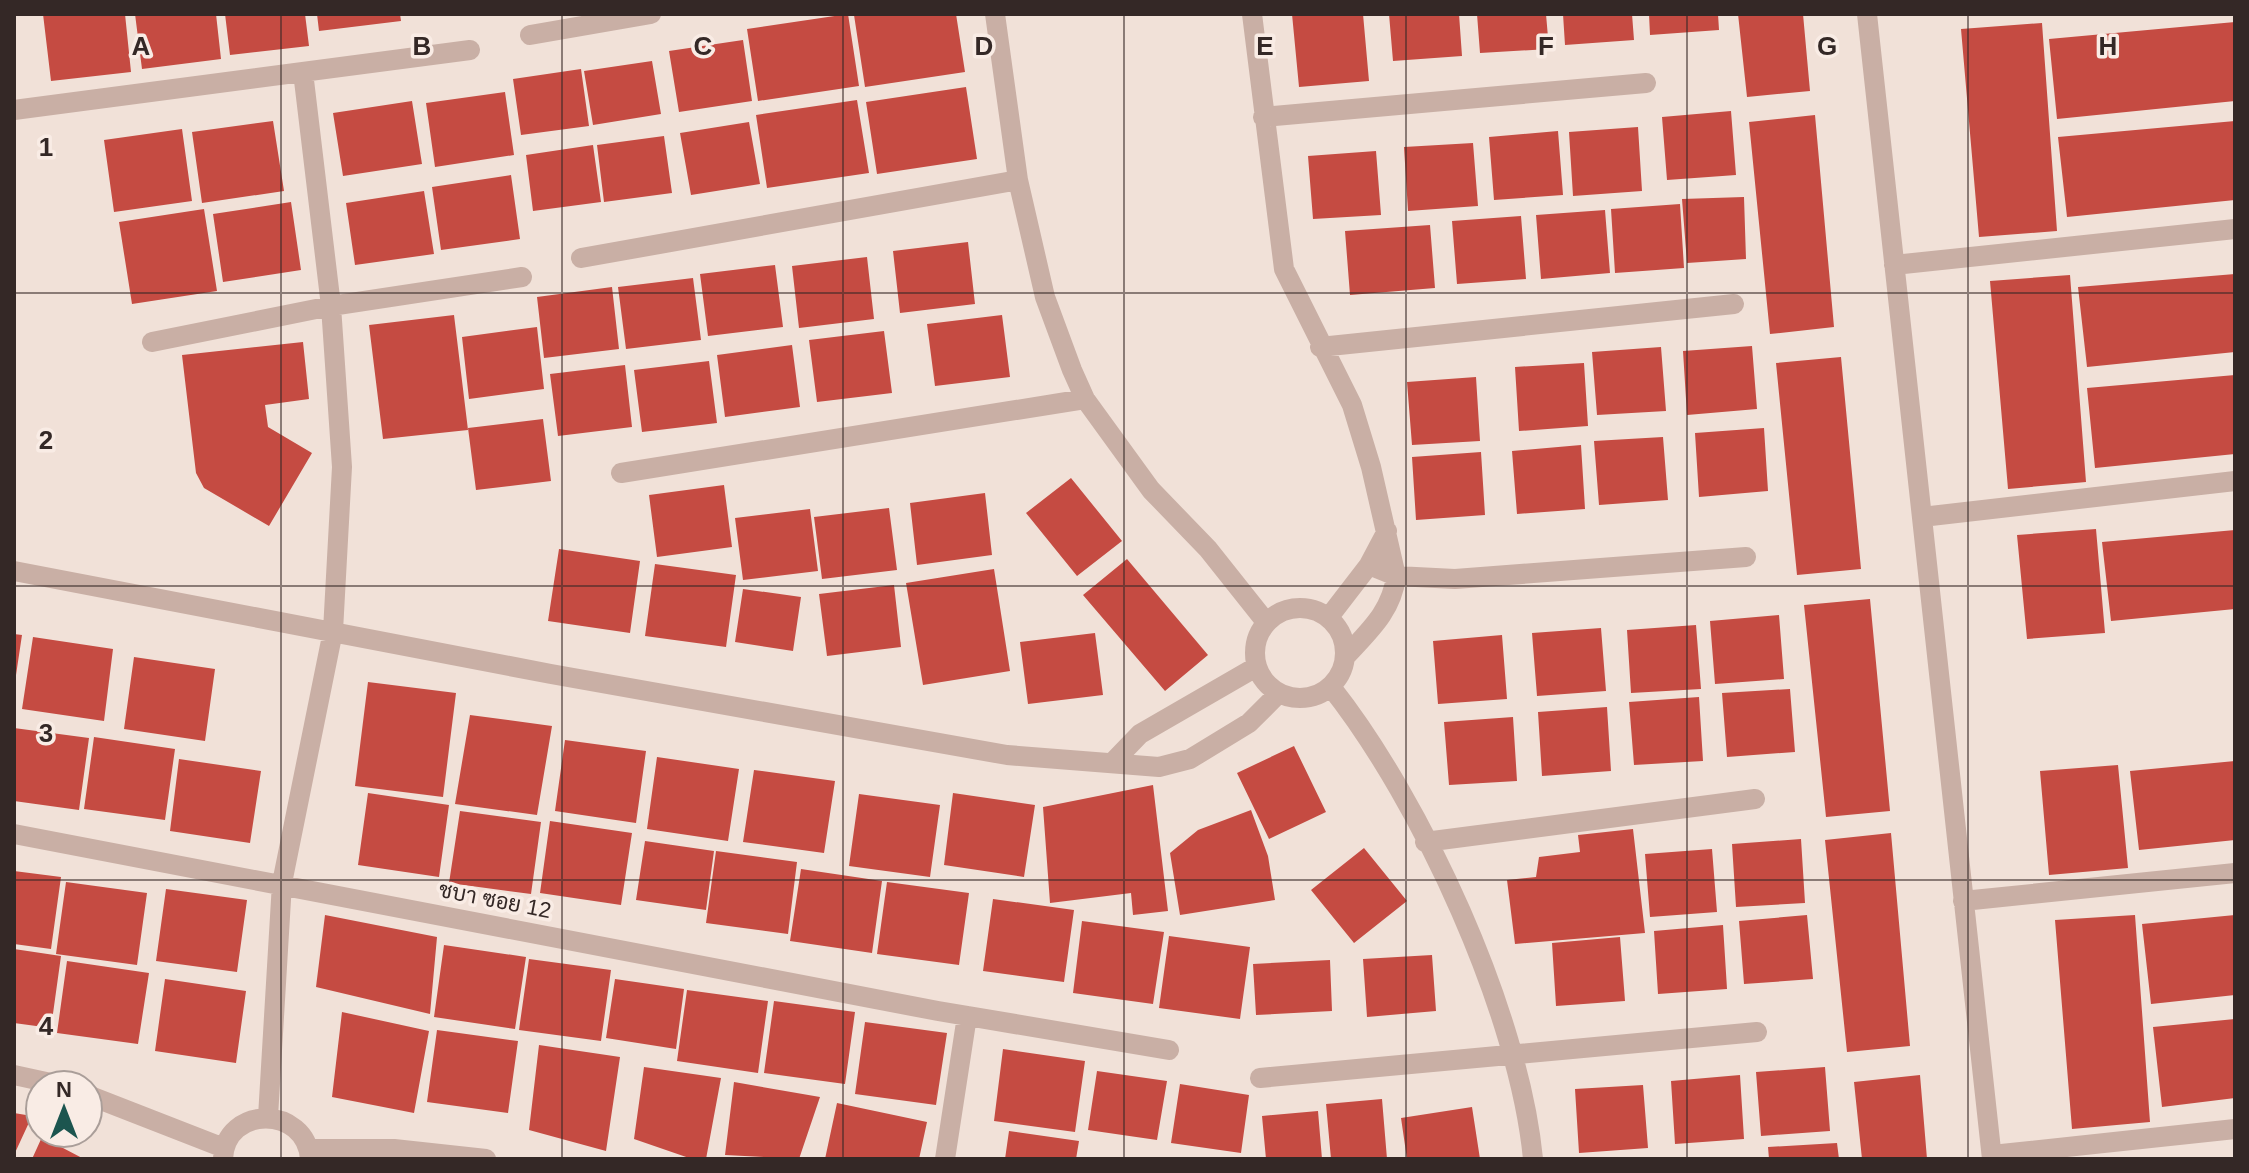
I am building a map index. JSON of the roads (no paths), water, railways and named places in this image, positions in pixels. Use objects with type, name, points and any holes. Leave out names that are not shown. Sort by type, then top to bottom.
[{"type":"street","points":[[530,35],[651,14]]},
{"type":"street","points":[[995,14],[1018,180],[1045,297],[1085,399],[1151,490],[1208,549],[1266,622]]},
{"type":"street","points":[[1252,14],[1284,269],[1320,347],[1352,405],[1387,531],[1396,576],[1394,594],[1381,618],[1346,656]]},
{"type":"street","points":[[1867,14],[1992,1157],[2235,1129]]},
{"type":"street","points":[[14,110],[470,50]]},
{"type":"street","points":[[268,1117],[282,883],[333,631],[342,467],[331,306],[303,72]]},
{"type":"street","points":[[1263,117],[1646,83]]},
{"type":"street","points":[[581,258],[1018,180]]},
{"type":"street","points":[[1894,265],[2235,229]]},
{"type":"street","points":[[152,342],[331,306],[522,277]]},
{"type":"street","points":[[1320,347],[1734,304]]},
{"type":"street","points":[[621,473],[1085,399]]},
{"type":"street","points":[[1922,517],[2235,481]]},
{"type":"street","points":[[1329,617],[1369,565],[1387,531]]},
{"type":"street","points":[[1369,565],[1396,576],[1455,579],[1746,557]]},
{"type":"street","points":[[14,571],[1007,755],[1114,761],[1159,767],[1190,759],[1249,723],[1279,693]]},
{"type":"street","points":[[1296,607],[1313,609],[1329,617],[1343,634],[1346,656],[1342,673],[1331,687],[1315,697],[1297,699],[1279,693],[1265,682],[1256,667],[1258,635],[1266,622],[1280,612],[1296,607]]},
{"type":"street","points":[[1114,761],[1140,734],[1256,667]]},
{"type":"street","points":[[1331,687],[1391,774],[1466,929],[1515,1055],[1533,1159]]},
{"type":"street","points":[[1425,842],[1755,799]]},
{"type":"street","name":"ชบา ซอย 12","points":[[14,834],[967,1016],[1169,1050]]},
{"type":"street","points":[[1963,901],[2235,873]]},
{"type":"street","points":[[945,1159],[967,1016]]},
{"type":"street","points":[[1260,1078],[1757,1032]]},
{"type":"street","points":[[104,1102],[223,1154],[233,1131],[249,1120],[268,1117],[286,1121],[294,1127],[309,1154],[394,1149],[486,1159]]}]
